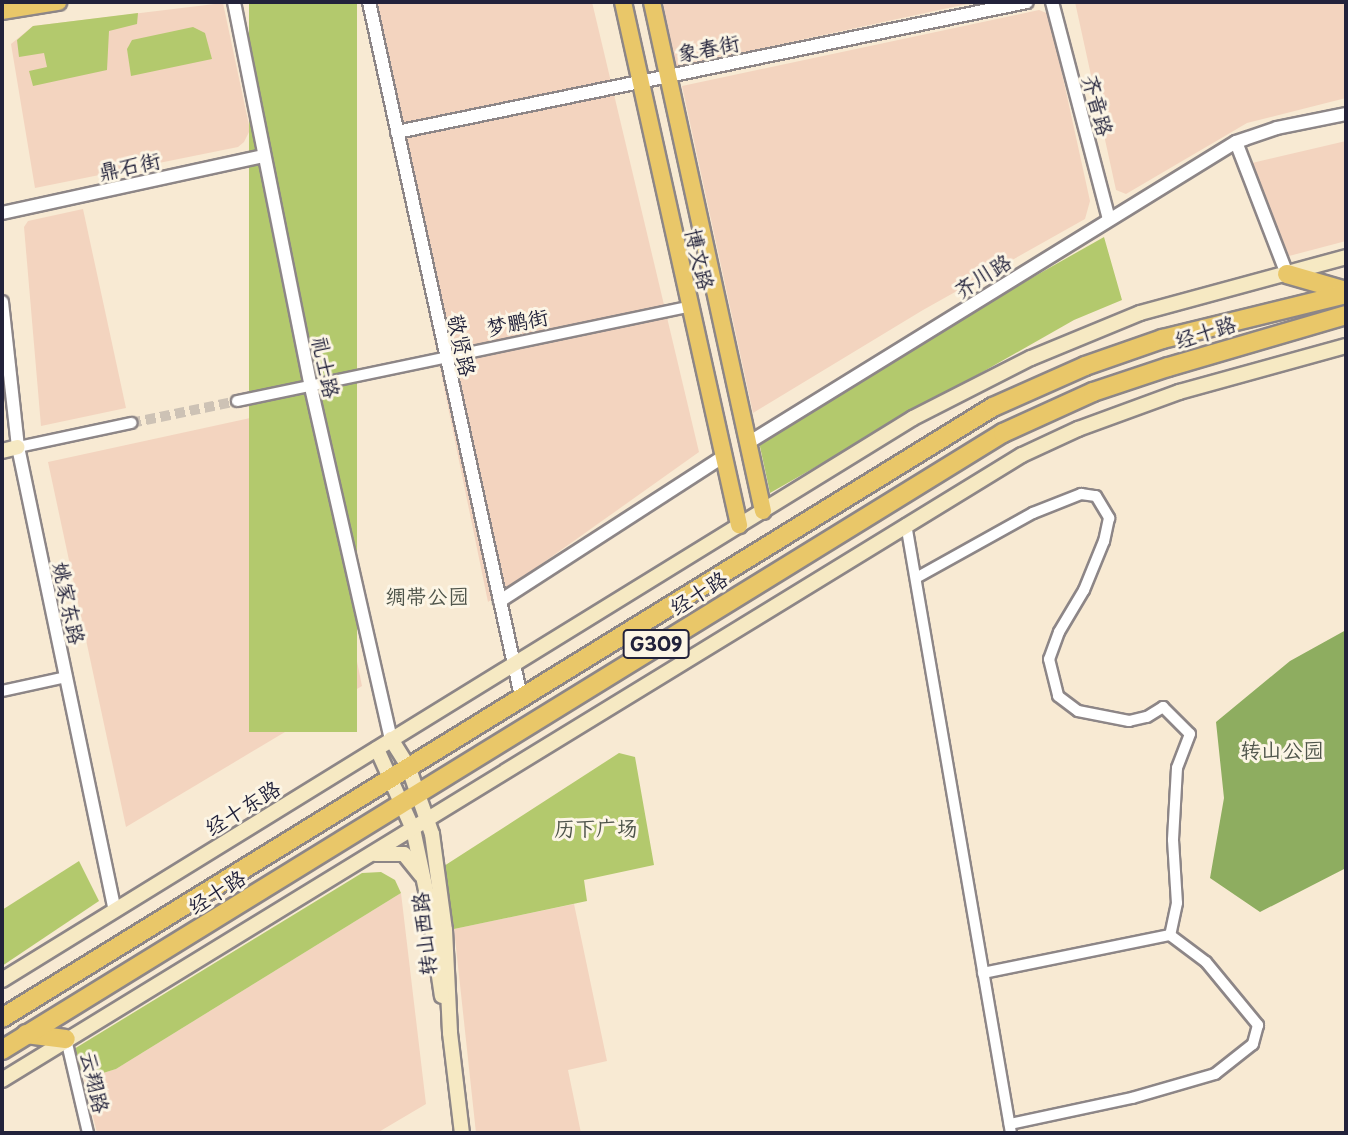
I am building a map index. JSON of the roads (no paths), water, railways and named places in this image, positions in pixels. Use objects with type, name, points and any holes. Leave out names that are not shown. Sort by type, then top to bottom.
[{"type":"highway","points":[[1287,274],[1346,292]]},
{"type":"highway","name":"经十路","points":[[2,1018],[993,407],[1085,366],[1162,339],[1346,292]]},
{"type":"highway","name":"经十路","points":[[2,1050],[418,791],[1003,433],[1093,393],[1155,371],[1346,315]]},
{"type":"highway","points":[[26,1034],[66,1039]]},
{"type":"main road","points":[[2,11],[58,2]]},
{"type":"main road","name":"博文路","points":[[623,2],[739,525]]},
{"type":"main road","name":"博文路","points":[[652,2],[763,511]]},
{"type":"main road","name":"经十路","points":[[391,739],[912,418],[1031,358],[1140,313],[1346,257]]},
{"type":"main road","points":[[2,1080],[1022,455],[1078,429],[1179,392],[1346,346]]},
{"type":"main road","points":[[2,451],[18,447]]},
{"type":"main road","name":"转山西路","points":[[391,739],[408,766],[428,819],[445,930],[450,1033],[462,1133]]},
{"type":"main road","name":"经十东路","points":[[115,910],[391,739]]},
{"type":"main road","name":"转山西路","points":[[377,749],[412,829],[425,882],[439,972],[453,1133]]},
{"type":"main road","points":[[370,855],[404,854],[415,864],[425,882]]},
{"type":"main road","points":[[2,980],[115,910]]},
{"type":"street","name":"礼士路","points":[[234,2],[310,383],[391,739]]},
{"type":"street","name":"敬贤路","points":[[369,2],[521,696]]},
{"type":"street","name":"象春街","points":[[397,132],[1027,2]]},
{"type":"street","name":"齐音路","points":[[1052,2],[1109,219]]},
{"type":"street","name":"齐川路","points":[[748,443],[1236,142],[1277,128],[1346,114]]},
{"type":"street","points":[[1236,142],[1287,274]]},
{"type":"street","name":"鼎石街","points":[[2,213],[264,156]]},
{"type":"street","name":"姚家东路","points":[[2,302],[18,447],[115,910]]},
{"type":"street","name":"梦鹏街","points":[[237,401],[310,383],[690,306]]},
{"type":"street","points":[[18,447],[131,423]]},
{"type":"street","points":[[500,601],[724,456]]},
{"type":"street","points":[[916,578],[1033,513],[1081,494],[1096,496],[1109,518],[1104,541],[1049,659],[1058,696],[1078,711],[1129,721],[1147,717],[1163,707],[1190,734],[1177,768],[1173,840],[1177,903],[1170,935]]},
{"type":"street","points":[[906,524],[916,578],[983,973],[1010,1129],[1177,1087],[1214,1074],[1253,1044],[1258,1025],[1206,962],[1170,935],[983,973]]},
{"type":"street","points":[[2,691],[66,677]]},
{"type":"street","name":"云翔路","points":[[66,1039],[88,1133]]},
{"type":"tunnel","points":[[131,423],[237,401]]},
{"type":"park label","name":"绸带公园","points":[[427,595]]},
{"type":"park label","name":"转山公园","points":[[1282,749]]},
{"type":"park label","name":"历下广场","points":[[596,827]]}]
